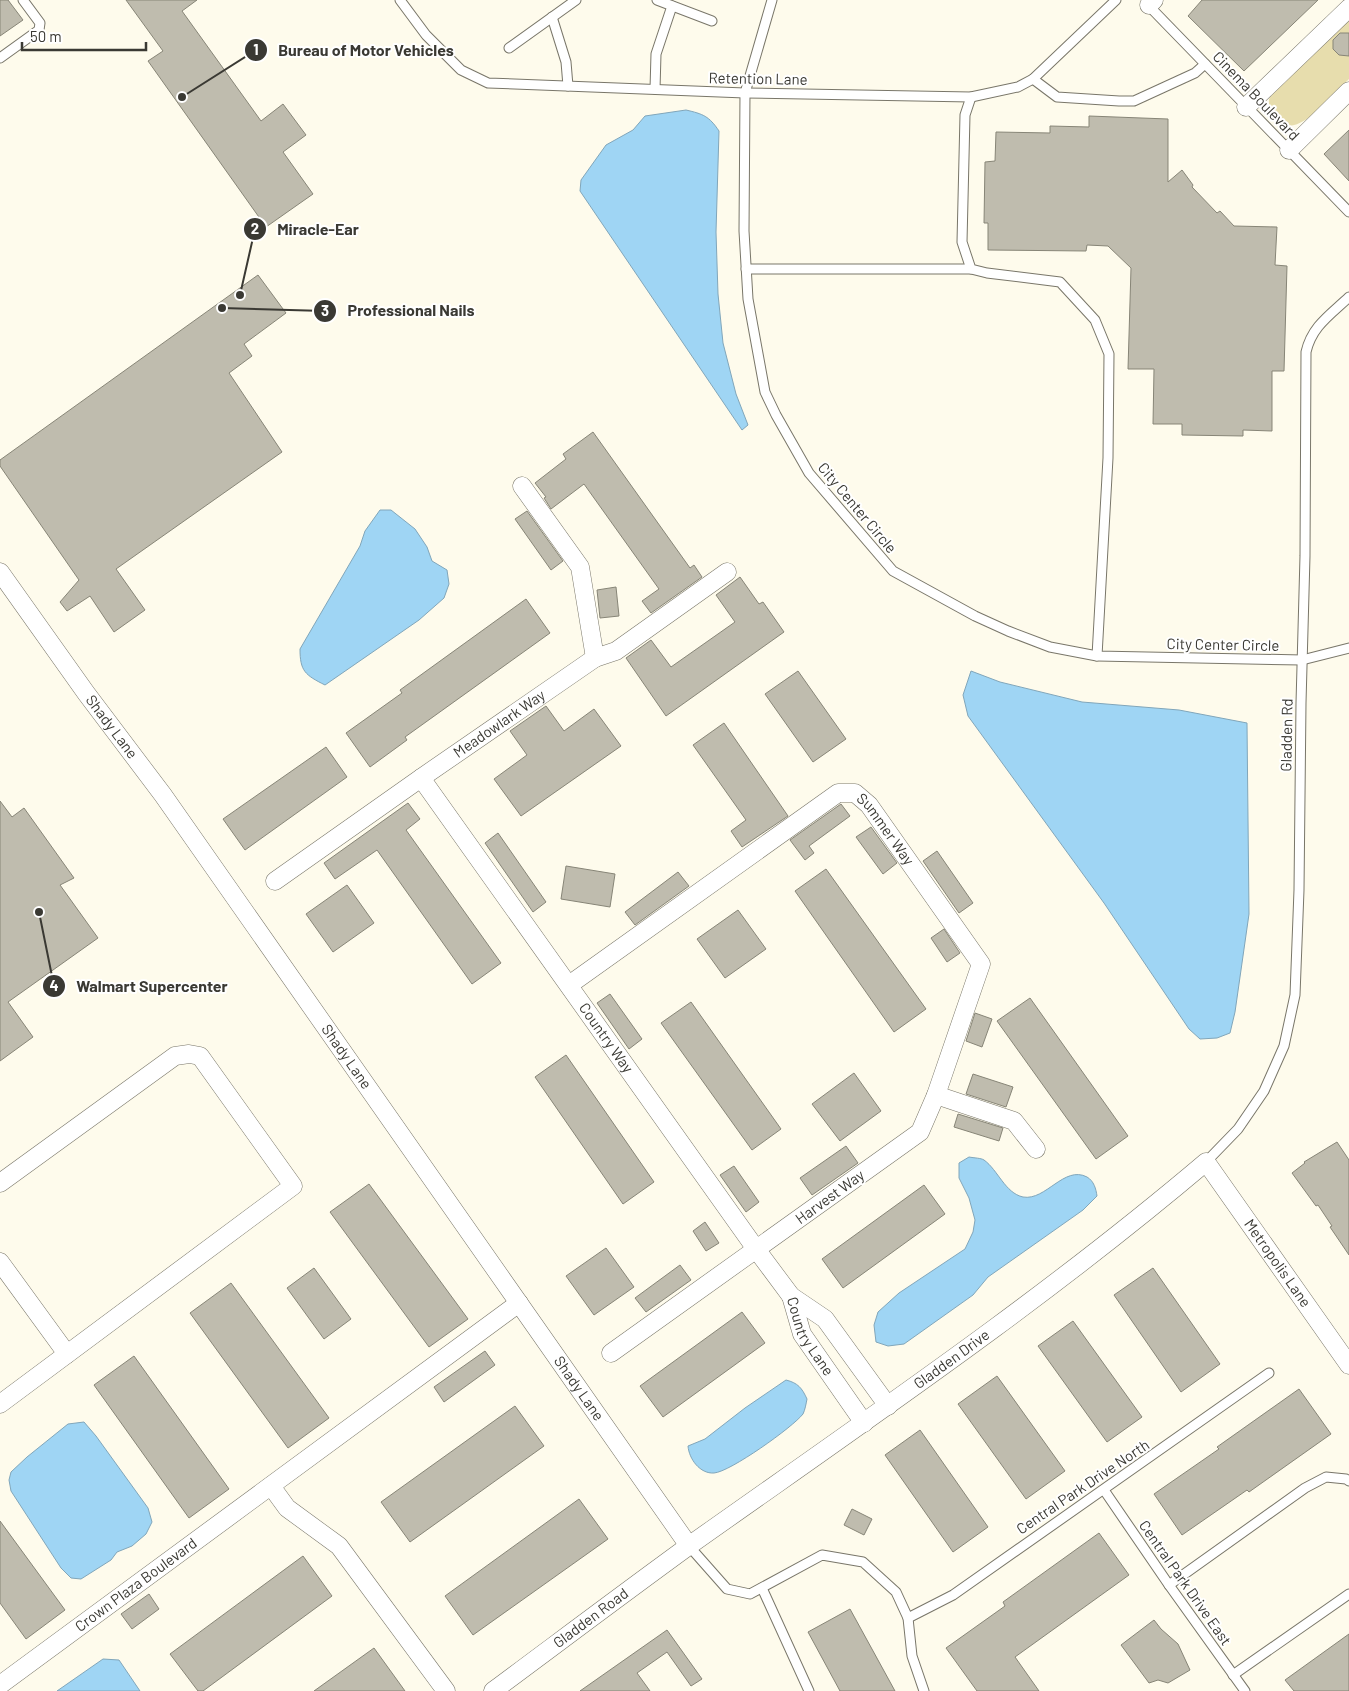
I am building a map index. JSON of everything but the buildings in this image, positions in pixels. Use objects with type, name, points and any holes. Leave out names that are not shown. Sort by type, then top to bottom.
[{"type":"street","points":[[1246,107],[1349,8]]},
{"type":"street","points":[[1289,150],[1349,91]]},
{"type":"street","points":[[522,486],[580,567],[594,658]]},
{"type":"street","name":"Shady Lane","points":[[0,572],[162,795],[689,1546]]},
{"type":"street","name":"Meadowlark Way","points":[[275,881],[594,658],[616,651],[727,572]]},
{"type":"street","name":"Country Way","points":[[421,778],[756,1249],[792,1296]]},
{"type":"street","name":"Summer Way","points":[[569,985],[838,793],[855,793],[870,805],[981,964],[936,1095]]},
{"type":"street","points":[[0,1183],[175,1056],[189,1054],[200,1056],[292,1186],[0,1404]]},
{"type":"street","points":[[936,1095],[1014,1121],[1036,1149]]},
{"type":"street","name":"Harvest Way","points":[[611,1353],[920,1132],[936,1095]]},
{"type":"street","name":"Metropolis Lane","points":[[1206,1162],[1349,1365]]},
{"type":"street","name":"Gladden Drive","points":[[689,1546],[888,1406],[1048,1288],[1171,1192],[1206,1162]]},
{"type":"street","points":[[0,1262],[67,1354]]},
{"type":"street","name":"Country Lane","points":[[792,1296],[825,1319],[888,1406]]},
{"type":"street","name":"Country Lane","points":[[792,1296],[802,1334],[864,1423]]},
{"type":"street","name":"Crown Plaza Boulevard","points":[[0,1685],[519,1304]]},
{"type":"street","points":[[271,1486],[288,1508],[339,1546],[446,1691]]},
{"type":"street","name":"Gladden Road","points":[[493,1691],[689,1546]]},
{"type":"lane","points":[[0,58],[39,30],[40,23],[23,0]]},
{"type":"lane","name":"Retention Lane","points":[[400,0],[426,35],[461,70],[488,83],[745,93],[971,97],[1018,87],[1032,78],[1116,0]]},
{"type":"lane","points":[[509,48],[576,0]]},
{"type":"lane","points":[[657,0],[712,21]]},
{"type":"lane","name":"City Center Circle","points":[[772,0],[745,93],[744,231],[746,269],[748,298],[765,392],[809,473],[893,571],[975,616],[1008,631],[1050,647],[1097,656],[1302,660],[1349,648]]},
{"type":"lane","name":"Cinema Boulevard","points":[[1149,2],[1205,64],[1349,212]]},
{"type":"lane","points":[[655,89],[656,54],[672,6]]},
{"type":"lane","points":[[552,17],[566,62],[568,86]]},
{"type":"lane","points":[[1032,78],[1058,98],[1119,102],[1134,101],[1195,73],[1205,64]]},
{"type":"lane","points":[[971,97],[964,115],[962,242],[971,269]]},
{"type":"lane","points":[[746,269],[971,269],[987,273],[1060,282],[1095,320],[1109,354],[1108,458],[1097,656]]},
{"type":"lane","name":"Gladden Rd","points":[[1206,1162],[1238,1129],[1264,1091],[1284,1046],[1295,995],[1305,556],[1306,352],[1309,339],[1316,328],[1349,297]]},
{"type":"lane","name":"Central Park Drive North","points":[[908,1618],[953,1595],[1269,1373]]},
{"type":"lane","points":[[1169,1585],[1305,1488],[1326,1477],[1346,1479],[1349,1482]]},
{"type":"lane","name":"Central Park Drive East","points":[[1104,1490],[1245,1691]]},
{"type":"lane","points":[[689,1546],[727,1589],[750,1594],[822,1555],[863,1562],[896,1592],[908,1618],[912,1656],[924,1691]]},
{"type":"lane","points":[[762,1588],[809,1691]]},
{"type":"lane","points":[[1233,1675],[1349,1594]]},
{"type":"shaded area","points":[[1349,18],[1349,79],[1309,118],[1291,126],[1283,124],[1269,110],[1269,99],[1279,84]]},
{"type":"water","points":[[686,110],[705,116],[719,131],[716,232],[718,294],[723,343],[736,394],[748,425],[742,430],[580,191],[581,180],[606,145],[633,130],[645,116]]},
{"type":"water","points":[[380,510],[391,510],[415,529],[427,547],[432,561],[447,570],[449,584],[444,598],[419,620],[325,685],[308,675],[305,671],[301,662],[300,649],[360,546],[365,531]]},
{"type":"water","points":[[971,671],[1000,682],[1082,702],[1179,710],[1247,723],[1249,914],[1235,1012],[1230,1033],[1217,1038],[1200,1039],[1189,1029],[1104,903],[968,716],[963,695]]},
{"type":"water","points":[[969,1157],[984,1160],[1011,1191],[1023,1197],[1039,1194],[1063,1179],[1079,1175],[1087,1177],[1091,1181],[1097,1196],[1083,1210],[988,1277],[973,1295],[904,1344],[888,1346],[876,1342],[874,1325],[878,1312],[899,1293],[965,1249],[973,1232],[975,1220],[969,1198],[959,1178],[959,1163]]},
{"type":"water","points":[[786,1380],[799,1387],[807,1399],[803,1414],[797,1420],[761,1448],[722,1471],[709,1473],[696,1465],[688,1446],[705,1439],[745,1408]]},
{"type":"water","points":[[84,1422],[148,1508],[152,1522],[146,1534],[132,1546],[117,1552],[111,1560],[81,1579],[71,1578],[61,1568],[11,1491],[9,1480],[11,1472],[68,1424]]},
{"type":"water","points":[[103,1659],[119,1660],[140,1691],[57,1691]]},
{"type":"place","name":"Bureau of Motor Vehicles","points":[[182,97]]},
{"type":"place","name":"Miracle-Ear","points":[[240,295]]},
{"type":"place","name":"Professional Nails","points":[[222,308]]},
{"type":"place","name":"Walmart Supercenter","points":[[39,912]]}]
